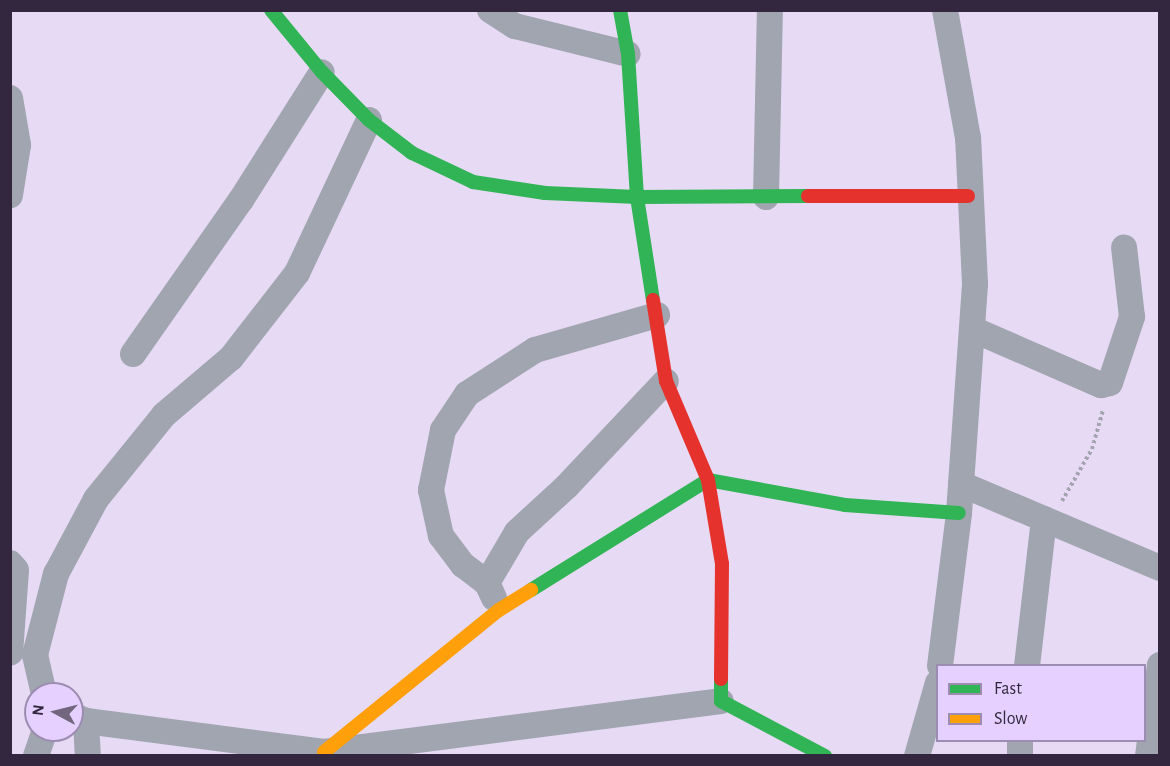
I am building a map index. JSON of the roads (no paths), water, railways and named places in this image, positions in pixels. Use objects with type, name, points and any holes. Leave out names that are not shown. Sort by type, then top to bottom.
[{"type":"street","points":[[271,10],[322,72],[369,120],[412,153],[473,182],[545,193],[637,197],[968,196]]},
{"type":"street","points":[[490,10],[514,26],[628,54]]},
{"type":"street","points":[[620,10],[628,54],[637,197],[666,381],[708,480],[722,564],[721,701]]},
{"type":"street","points":[[766,197],[770,10]]},
{"type":"street","points":[[940,664],[959,513],[975,284],[968,196],[968,138],[945,10]]},
{"type":"street","points":[[133,354],[241,200],[322,72]]},
{"type":"street","points":[[10,98],[18,145],[10,195]]},
{"type":"street","points":[[41,682],[35,655],[56,574],[96,500],[164,415],[231,358],[297,273],[369,120]]},
{"type":"street","points":[[972,329],[1101,385],[1110,383],[1132,317],[1124,247]]},
{"type":"street","points":[[499,610],[487,584],[463,565],[441,536],[430,490],[443,430],[467,394],[535,350],[657,315]]},
{"type":"street","points":[[487,584],[517,532],[567,486],[666,381]]},
{"type":"street","points":[[324,752],[499,610],[708,480],[845,505],[959,513]]},
{"type":"street","points":[[961,484],[1160,568]]},
{"type":"street","points":[[1027,664],[1044,519]]},
{"type":"street","points":[[10,563],[16,570],[10,653]]},
{"type":"street","points":[[1148,756],[1160,665]]},
{"type":"street","points":[[917,756],[936,690]]},
{"type":"street","points":[[84,719],[281,751],[324,752],[721,701],[825,756]]},
{"type":"street","points":[[84,739],[88,756]]}]
